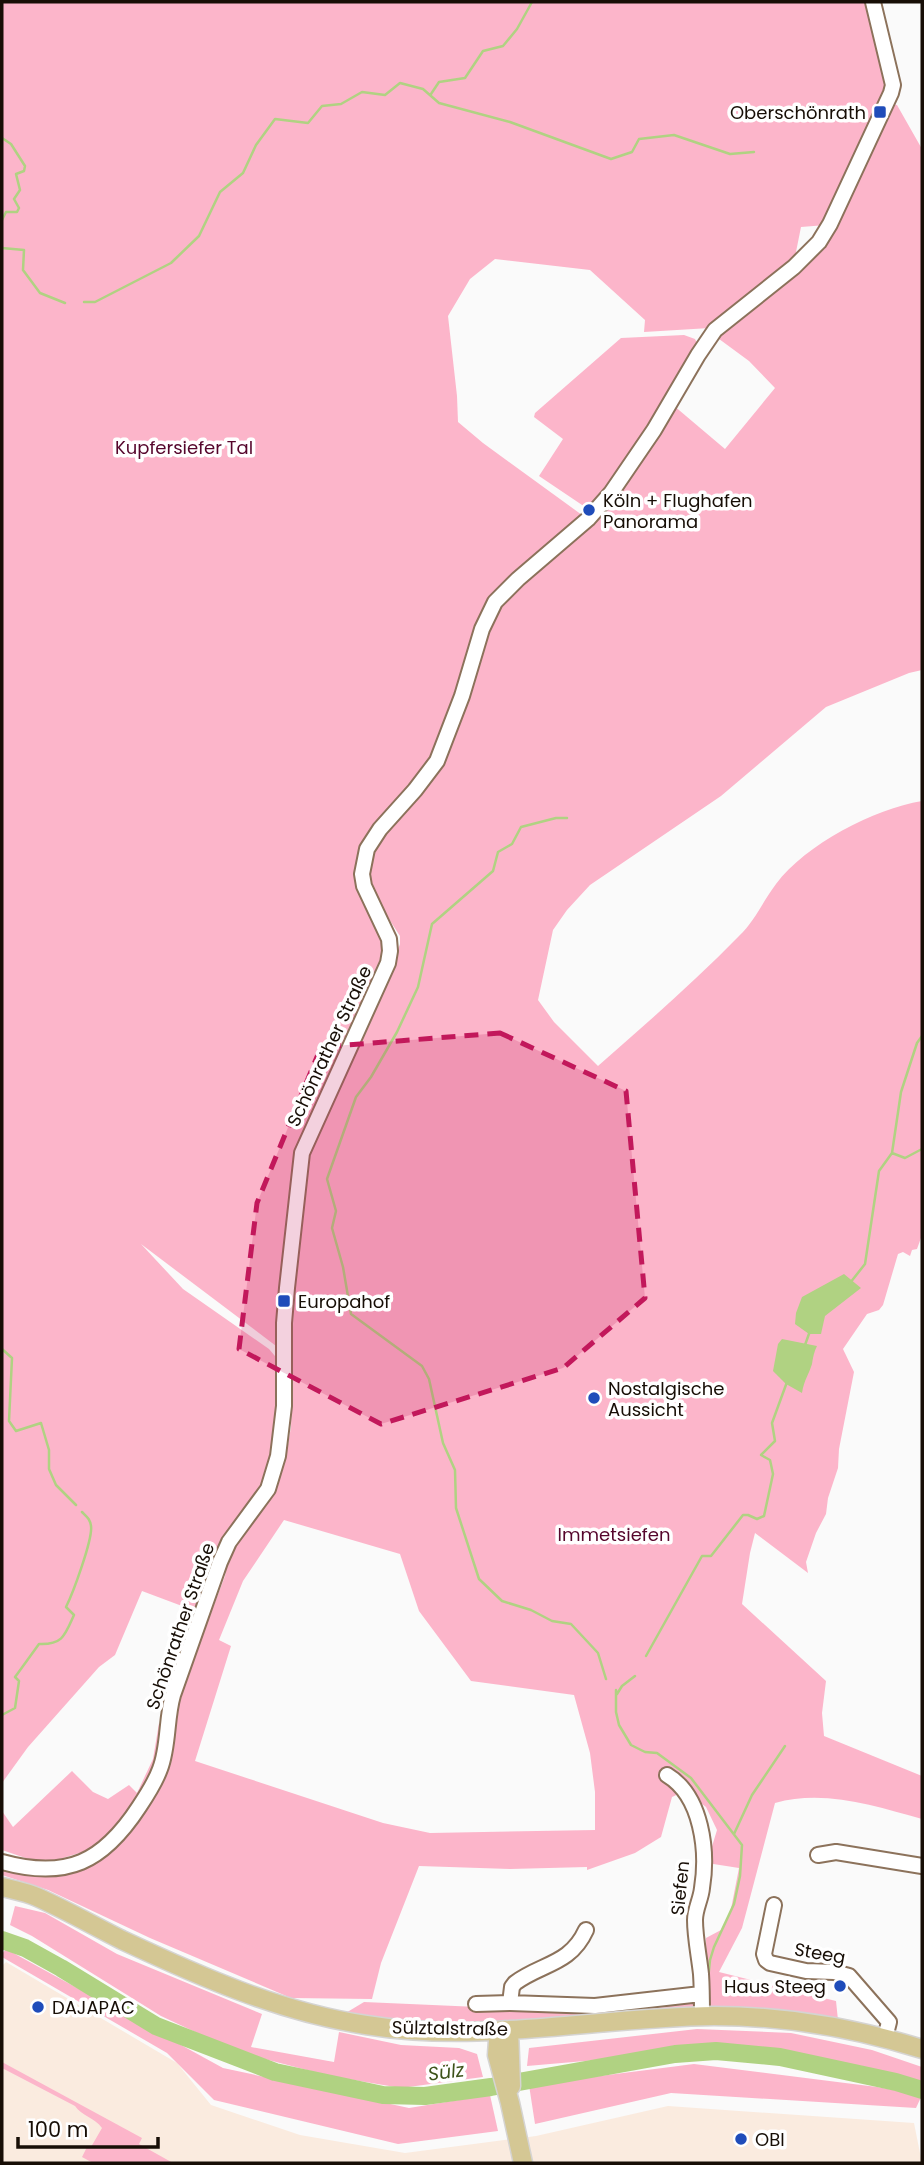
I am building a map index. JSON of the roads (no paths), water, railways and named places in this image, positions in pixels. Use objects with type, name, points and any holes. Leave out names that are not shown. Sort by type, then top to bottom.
[{"type":"main road","name":"Sülztalstraße","points":[[2,1887],[36,1896],[121,1940],[233,1989],[318,2016],[368,2026],[461,2032],[702,2017],[787,2020],[831,2026],[922,2049]]},
{"type":"main road","points":[[507,2030],[497,2045],[504,2064],[523,2163]]},
{"type":"main road","points":[[461,2032],[504,2064]]},
{"type":"street","name":"Schönrather Straße","points":[[2,1863],[32,1869],[52,1869],[83,1862],[95,1856],[107,1847],[130,1820],[155,1782],[161,1767],[173,1695],[219,1562],[235,1534],[268,1489],[278,1456],[284,1406],[284,1323],[302,1153],[376,991],[390,951],[384,926],[364,886],[362,874],[367,849],[380,829],[437,761],[455,718],[482,629],[495,602],[588,519],[611,494],[715,330],[801,261],[830,225],[893,85],[873,2]]},
{"type":"street","name":"Siefen","points":[[667,1775],[678,1782],[691,1800],[700,1832],[704,1869],[695,1916],[702,2017]]},
{"type":"street","points":[[818,1855],[836,1852],[922,1866]]},
{"type":"street","name":"Steeg","points":[[774,1905],[766,1960],[770,1964],[806,1971],[834,1972],[849,1976],[889,2022],[885,2038]]},
{"type":"street","name":"Sülztalstraße","points":[[510,2003],[515,1983],[570,1954],[580,1943],[586,1930]]},
{"type":"street","name":"Sülztalstraße","points":[[477,2004],[595,2006],[701,1994]]},
{"type":"waterway","points":[[431,94],[439,82],[465,78],[483,51],[503,46],[517,29],[532,2]]},
{"type":"waterway","points":[[84,302],[95,302],[171,263],[199,236],[220,192],[243,173],[256,145],[275,119],[308,123],[322,106],[341,104],[362,92],[385,95],[400,83],[423,89],[439,103],[510,122],[611,159],[632,152],[639,139],[674,135],[730,154],[754,152]]},
{"type":"waterway","points":[[2,138],[11,144],[25,166],[24,171],[16,174],[20,190],[14,199],[19,208],[17,212],[6,212],[2,220]]},
{"type":"waterway","points":[[2,248],[24,250],[23,270],[40,293],[65,303]]},
{"type":"waterway","name":"Immetsiefen","points":[[567,818],[556,818],[521,827],[512,844],[498,852],[493,871],[432,924],[418,987],[397,1032],[356,1097],[327,1179],[336,1211],[332,1228],[343,1267],[351,1314],[422,1366],[429,1379],[443,1443],[455,1470],[456,1508],[479,1579],[502,1601],[531,1610],[552,1621],[571,1624],[598,1653],[606,1679]]},
{"type":"waterway","points":[[850,1283],[865,1264],[879,1171],[892,1153],[901,1092],[917,1043],[922,1036]]},
{"type":"waterway","points":[[892,1153],[905,1158],[922,1149]]},
{"type":"waterway","points":[[805,1345],[810,1331]]},
{"type":"waterway","points":[[2,1349],[12,1358],[9,1421],[16,1431],[41,1423],[49,1450],[49,1469],[56,1485],[76,1505]]},
{"type":"waterway","points":[[646,1656],[702,1556],[711,1556],[743,1515],[757,1519],[764,1516],[773,1474],[770,1460],[761,1455],[775,1441],[772,1423],[787,1382]]},
{"type":"waterway","points":[[2,1715],[15,1708],[19,1681],[15,1677],[39,1644],[53,1643],[62,1637],[74,1615],[66,1607],[91,1533],[90,1522],[82,1512]]},
{"type":"waterway","points":[[617,1694],[622,1686],[635,1676]]},
{"type":"waterway","name":"Immetsiefen","points":[[616,1690],[619,1725],[631,1745],[645,1752],[657,1753],[691,1778],[742,1845],[740,1876],[734,1904],[714,1947],[708,1980]]},
{"type":"waterway","points":[[734,1834],[752,1795],[785,1746]]},
{"type":"waterway","name":"Sülz","points":[[2,1940],[25,1948],[61,1968],[156,2026],[275,2072],[383,2095],[425,2096],[675,2054],[716,2051],[780,2057],[922,2090]]},
{"type":"place","name":"Oberschönrath","points":[[880,112]]},
{"type":"place","name":"Köln + Flughafen Panorama","points":[[589,510]]},
{"type":"place","name":"Europahof","points":[[284,1301]]},
{"type":"place","name":"Nostalgische Aussicht","points":[[594,1398]]},
{"type":"place","name":"Haus Steeg","points":[[840,1986]]},
{"type":"place","name":"DAJAPAC","points":[[38,2007]]},
{"type":"place","name":"OBI","points":[[741,2139]]},
{"type":"park label","name":"Kupfersiefer Tal","points":[[184,447]]}]
